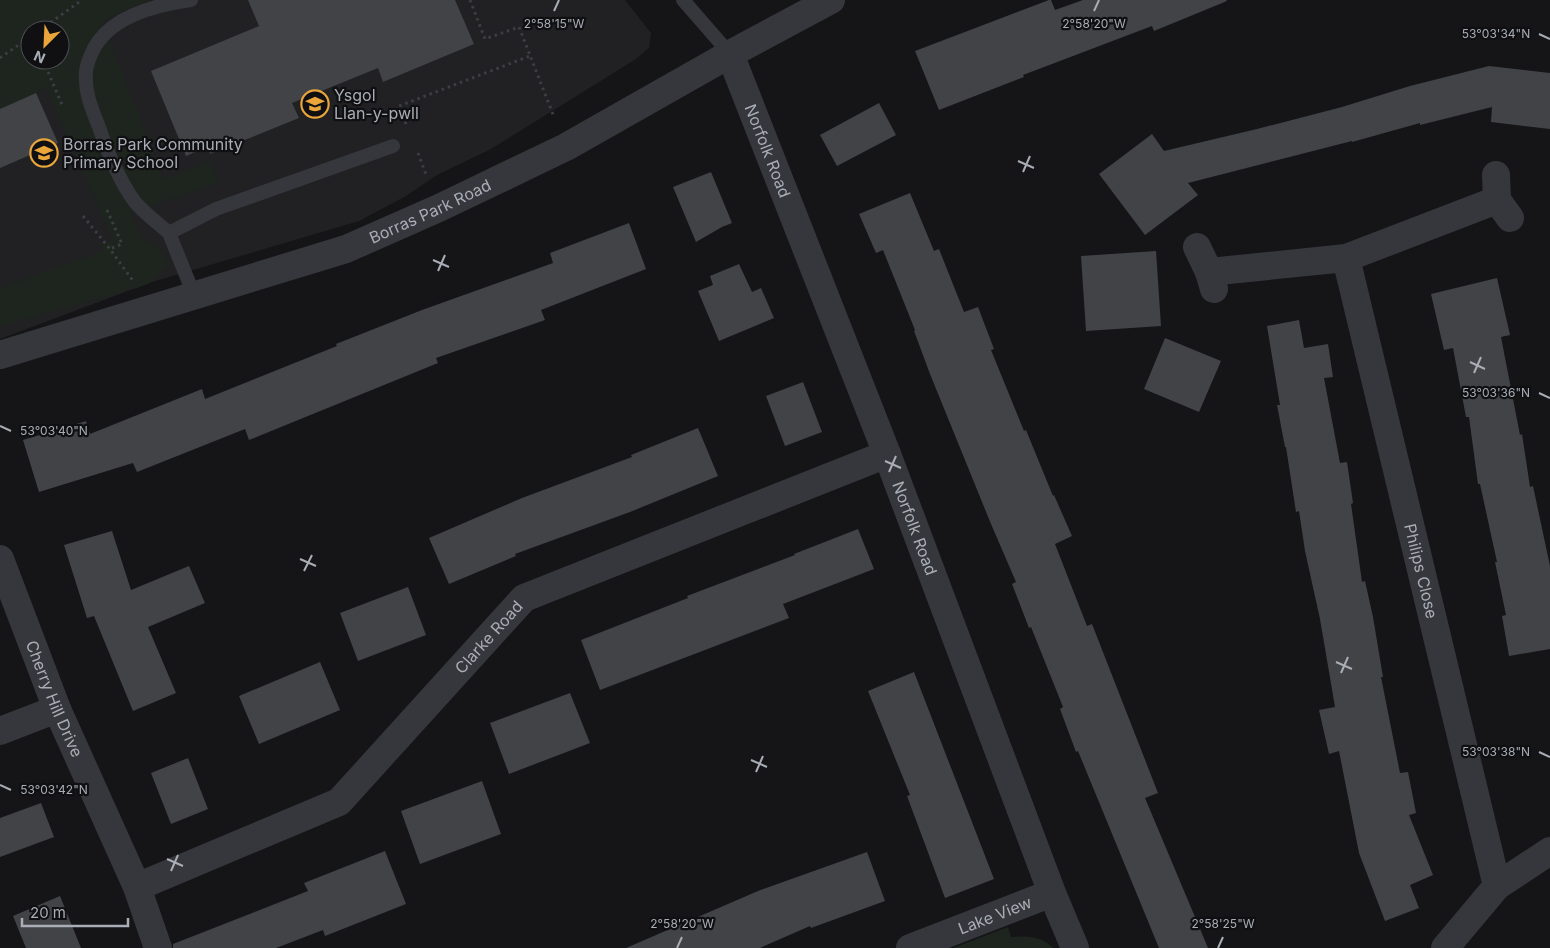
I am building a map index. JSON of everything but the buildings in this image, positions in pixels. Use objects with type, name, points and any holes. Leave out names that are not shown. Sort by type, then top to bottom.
[{"type":"street","name":"Borras Park Road","points":[[0,355],[346,249],[439,208],[566,148],[730,54],[831,0]]},
{"type":"street","name":"Norfolk Road","points":[[730,54],[887,454],[1052,892],[1075,948]]},
{"type":"street","points":[[1197,247],[1212,282],[1346,258],[1501,198]]},
{"type":"street","name":"Philips Close","points":[[1346,258],[1497,886]]},
{"type":"street","name":"Clarke Road","points":[[137,887],[340,802],[524,598],[887,454]]},
{"type":"street","name":"Cherry Hill Drive","points":[[0,559],[57,709],[137,887],[158,948]]},
{"type":"street","points":[[0,731],[57,709]]},
{"type":"street","points":[[1444,948],[1497,886],[1550,851]]},
{"type":"street","name":"Lake View","points":[[910,948],[1052,892]]},
{"type":"lane","points":[[191,0],[142,12],[111,28],[100,39],[92,52],[87,64],[85,77],[90,101],[105,146],[129,192],[141,208],[169,233],[194,295]]},
{"type":"lane","points":[[683,0],[730,54]]},
{"type":"lane","points":[[169,233],[216,210],[393,146]]},
{"type":"path","points":[[54,20],[82,0]]},
{"type":"path","points":[[470,0],[485,39],[519,27],[566,148]]},
{"type":"path","points":[[0,58],[20,44]]},
{"type":"path","points":[[409,130],[399,106],[530,56]]},
{"type":"path","points":[[415,147],[439,208]]},
{"type":"path","points":[[83,216],[110,248],[152,308]]},
{"type":"shaded area","name":"Ysgol Llan-y-pwll","points":[[0,0],[625,0],[651,33],[649,48],[636,59],[491,149],[437,175],[406,196],[359,221],[149,283],[0,339]]},
{"type":"shaded area","points":[[0,0],[149,0],[102,22],[164,179],[210,161],[220,183],[130,213],[141,238],[158,248],[169,264],[150,283],[0,326],[0,288],[103,251],[100,244],[113,240],[45,86],[36,93],[0,109]]},
{"type":"shaded area","points":[[1008,927],[1011,937],[1039,939],[1053,948],[953,948]]},
{"type":"place","name":"Ysgol Llan-y-pwll","points":[[315,104]]},
{"type":"place","name":"Borras Park Community Primary School","points":[[44,153]]}]
